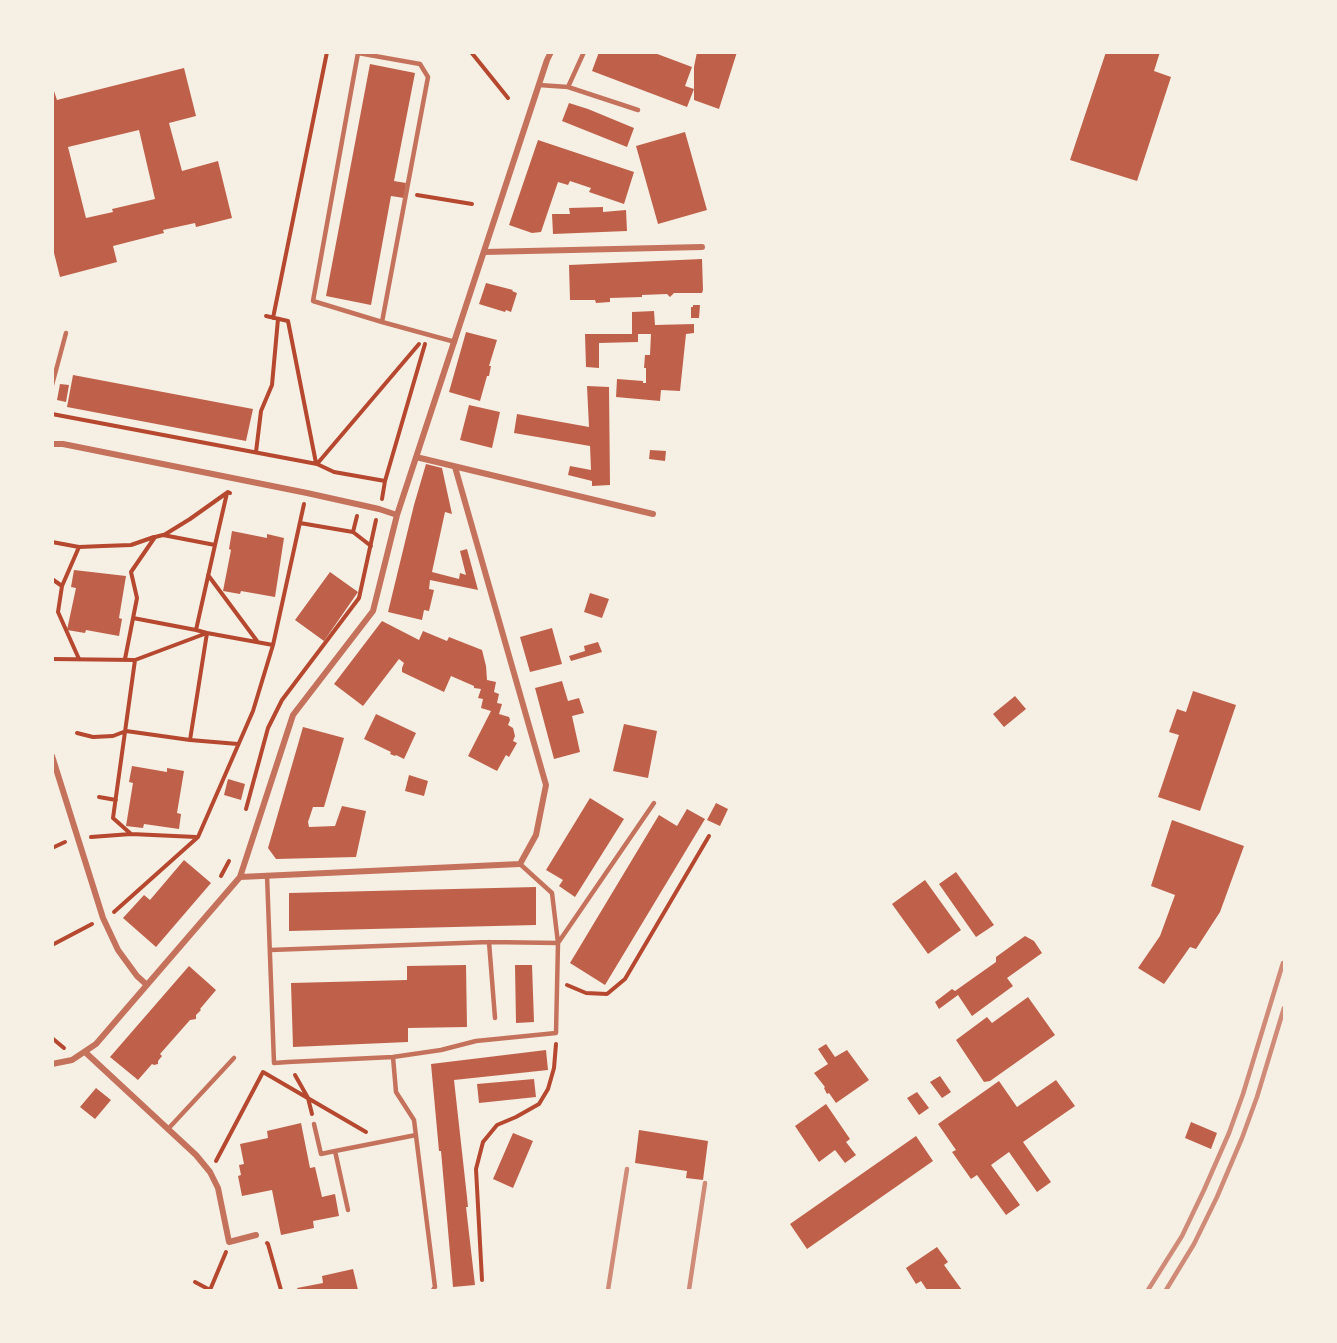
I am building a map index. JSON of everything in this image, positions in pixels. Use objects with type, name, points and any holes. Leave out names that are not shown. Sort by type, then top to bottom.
[{"type":"street","points":[[54,1065],[72,1060],[96,1044],[240,877],[293,715],[373,611],[397,515],[551,52]]},
{"type":"street","points":[[484,252],[702,247]]},
{"type":"street","points":[[52,444],[63,444],[307,493],[397,515]]},
{"type":"street","points":[[416,457],[653,514]]},
{"type":"street","points":[[240,877],[520,864],[536,835],[546,785],[455,467]]},
{"type":"street","points":[[52,756],[103,918],[118,950],[137,976],[147,985]]},
{"type":"street","points":[[86,1052],[196,1155],[210,1172],[218,1188],[229,1242],[256,1235]]},
{"type":"lane","points":[[568,87],[584,52]]},
{"type":"lane","points":[[382,322],[428,77],[420,64],[358,53],[313,302],[382,322],[454,342]]},
{"type":"lane","points":[[539,86],[568,87],[638,110]]},
{"type":"lane","points":[[52,385],[66,333]]},
{"type":"lane","points":[[558,943],[654,803]]},
{"type":"lane","points":[[267,875],[274,1063],[393,1057],[441,1050],[476,1041],[556,1033],[558,943],[552,893],[520,864]]},
{"type":"lane","points":[[270,950],[489,942],[558,943]]},
{"type":"lane","points":[[489,942],[495,1018]]},
{"type":"lane","points":[[393,1057],[396,1092],[414,1120],[435,1287],[433,1290]]},
{"type":"lane","points":[[168,1129],[234,1058]]},
{"type":"lane","points":[[314,1124],[321,1154],[416,1135]]},
{"type":"lane","points":[[335,1151],[348,1210]]},
{"type":"path","points":[[256,452],[261,411],[272,385],[275,318],[327,52]]},
{"type":"path","points":[[471,52],[508,98]]},
{"type":"path","points":[[406,193],[472,204]]},
{"type":"path","points":[[266,316],[288,321],[317,464]]},
{"type":"path","points":[[317,464],[428,335]]},
{"type":"path","points":[[244,818],[268,728],[282,700],[359,598],[385,481],[428,335]]},
{"type":"path","points":[[52,414],[317,464],[334,472],[385,481]]},
{"type":"path","points":[[196,630],[228,492]]},
{"type":"path","points":[[52,542],[79,547],[131,544],[163,535],[228,492],[238,494]]},
{"type":"path","points":[[52,945],[112,914],[198,837],[253,711],[273,645],[307,493]]},
{"type":"path","points":[[300,523],[353,532],[371,546]]},
{"type":"path","points":[[163,535],[215,545]]},
{"type":"path","points":[[125,659],[137,598],[131,572],[155,537]]},
{"type":"path","points":[[79,547],[62,586],[55,613],[79,659]]},
{"type":"path","points":[[208,574],[257,642]]},
{"type":"path","points":[[52,579],[62,586]]},
{"type":"path","points":[[133,618],[273,645]]},
{"type":"path","points":[[52,659],[135,660],[207,633]]},
{"type":"path","points":[[190,740],[207,633]]},
{"type":"path","points":[[132,834],[113,818],[135,660]]},
{"type":"path","points":[[78,733],[93,737],[113,736],[126,731],[238,744]]},
{"type":"path","points":[[99,797],[116,800]]},
{"type":"path","points":[[92,837],[132,834],[198,837]]},
{"type":"path","points":[[557,981],[586,993],[607,994],[625,979],[709,836]]},
{"type":"path","points":[[52,848],[65,842]]},
{"type":"path","points":[[217,883],[231,856]]},
{"type":"path","points":[[482,1281],[476,1169],[483,1142],[497,1125],[516,1118],[539,1104],[548,1089],[554,1068],[556,1033]]},
{"type":"path","points":[[52,1038],[62,1049],[71,1045]]},
{"type":"path","points":[[288,1062],[308,1098],[314,1124]]},
{"type":"path","points":[[210,1172],[263,1072],[382,1142]]},
{"type":"path","points":[[256,1235],[268,1244],[280,1290]]},
{"type":"path","points":[[195,1282],[210,1290],[229,1242]]},
{"type":"building","points":[[599,52],[652,52],[692,67],[685,86],[694,89],[687,107],[592,71]]},
{"type":"building","points":[[697,52],[737,52],[719,109],[694,100],[694,67]]},
{"type":"building","points":[[1106,52],[1160,52],[1154,71],[1171,77],[1137,181],[1070,160]]},
{"type":"building","points":[[370,64],[415,73],[394,181],[406,183],[404,198],[391,196],[371,305],[326,296]]},
{"type":"building","points":[[184,68],[196,116],[169,123],[182,171],[218,161],[232,218],[196,227],[195,223],[163,230],[164,233],[113,246],[117,262],[60,277],[52,245],[52,85],[57,100]],"holes":[[[139,130],[155,199],[86,218],[68,147]]]},
{"type":"building","points":[[569,103],[634,128],[627,147],[562,121]]},
{"type":"building","points":[[685,132],[707,210],[658,224],[636,146]]},
{"type":"building","points":[[538,140],[634,172],[624,204],[589,192],[591,188],[570,181],[568,185],[558,182],[541,232],[532,233],[509,225]]},
{"type":"building","points":[[603,207],[603,212],[626,210],[627,231],[553,234],[552,214],[570,214],[569,208]]},
{"type":"building","points":[[702,259],[702,293],[674,293],[670,297],[667,294],[610,298],[610,302],[596,303],[595,300],[570,300],[569,265]]},
{"type":"building","points":[[486,283],[517,293],[511,312],[479,304]]},
{"type":"building","points":[[693,305],[700,305],[699,318],[691,318]]},
{"type":"building","points":[[654,311],[655,325],[694,324],[694,333],[686,334],[680,391],[661,390],[660,401],[616,397],[617,379],[646,383],[645,355],[650,355],[651,334],[638,334],[638,342],[599,343],[599,368],[586,367],[585,334],[632,334],[632,312]]},
{"type":"building","points":[[466,332],[497,340],[489,366],[491,366],[489,376],[487,376],[480,401],[449,392]]},
{"type":"building","points":[[73,375],[253,409],[246,441],[67,407]]},
{"type":"building","points":[[60,384],[69,385],[66,402],[57,400]]},
{"type":"building","points":[[587,386],[609,387],[610,485],[592,486],[592,481],[568,475],[570,466],[591,470],[590,446],[514,433],[517,414],[589,427]]},
{"type":"building","points":[[469,405],[500,412],[492,448],[460,440]]},
{"type":"building","points":[[650,450],[666,451],[665,461],[649,459]]},
{"type":"building","points":[[426,464],[442,468],[452,514],[445,512],[432,572],[459,579],[460,573],[466,575],[460,551],[467,549],[478,590],[430,580],[429,589],[434,590],[429,611],[424,610],[422,620],[388,612]]},
{"type":"building","points":[[232,531],[267,538],[267,534],[284,538],[275,597],[241,591],[240,594],[223,591],[231,550],[229,549]]},
{"type":"building","points":[[74,570],[126,576],[119,618],[122,619],[119,636],[86,630],[85,633],[67,630],[76,588],[71,587]]},
{"type":"building","points":[[330,572],[358,592],[324,641],[295,620]]},
{"type":"building","points":[[590,593],[609,599],[602,618],[584,612]]},
{"type":"building","points":[[382,621],[419,640],[423,631],[447,641],[449,637],[482,650],[487,680],[496,682],[494,692],[499,694],[497,703],[502,704],[499,714],[509,717],[508,725],[513,728],[515,736],[513,741],[517,743],[509,757],[506,755],[497,771],[468,756],[491,711],[481,708],[483,699],[478,698],[481,689],[474,688],[451,676],[444,692],[402,672],[404,663],[399,659],[363,706],[334,684]]},
{"type":"building","points":[[552,628],[562,664],[530,672],[520,637]]},
{"type":"building","points":[[598,642],[602,652],[571,661],[569,656],[585,651],[584,646]]},
{"type":"building","points":[[562,681],[568,701],[579,698],[584,713],[572,716],[580,752],[554,759],[535,688]]},
{"type":"building","points":[[1193,691],[1236,705],[1200,811],[1158,797],[1179,735],[1169,732],[1177,709],[1186,712]]},
{"type":"building","points":[[1015,696],[1026,709],[1004,727],[993,714]]},
{"type":"building","points":[[376,714],[416,733],[404,759],[364,739]]},
{"type":"building","points":[[624,724],[657,731],[648,778],[613,771]]},
{"type":"building","points":[[303,727],[344,738],[324,807],[313,807],[308,822],[309,827],[335,826],[342,806],[366,811],[356,857],[276,859],[268,848]]},
{"type":"building","points":[[132,766],[167,772],[167,768],[184,771],[177,813],[181,814],[179,829],[144,824],[143,828],[126,826],[133,783],[129,782]]},
{"type":"building","points":[[409,775],[428,781],[424,796],[405,791]]},
{"type":"building","points":[[228,779],[245,784],[241,800],[224,795]]},
{"type":"building","points":[[590,798],[624,819],[575,897],[559,886],[563,880],[546,870]]},
{"type":"building","points":[[716,803],[728,809],[720,826],[707,820]]},
{"type":"building","points":[[687,809],[705,819],[605,985],[570,963],[659,815],[677,826]]},
{"type":"building","points":[[1172,820],[1244,846],[1220,912],[1196,949],[1190,947],[1164,984],[1138,968],[1160,936],[1175,895],[1151,886]]},
{"type":"building","points":[[184,860],[211,883],[156,947],[123,918],[144,895],[150,900]]},
{"type":"building","points":[[956,872],[994,925],[976,937],[939,884]]},
{"type":"building","points":[[925,880],[961,930],[928,954],[892,904]]},
{"type":"building","points":[[536,887],[536,925],[289,931],[289,893]]},
{"type":"building","points":[[1025,936],[1034,941],[1042,953],[1007,978],[1013,986],[972,1016],[958,995],[939,1009],[935,1002],[996,962],[996,957]]},
{"type":"building","points":[[466,965],[467,1027],[408,1028],[408,1042],[293,1047],[291,983],[407,980],[407,966]]},
{"type":"building","points":[[515,965],[532,965],[534,1022],[516,1023]]},
{"type":"building","points":[[189,966],[216,990],[200,1009],[196,1019],[190,1020],[160,1054],[162,1056],[158,1064],[152,1064],[138,1080],[110,1057]]},
{"type":"building","points":[[1028,997],[1055,1035],[990,1081],[984,1082],[956,1040],[987,1017],[992,1023]]},
{"type":"building","points":[[826,1044],[835,1057],[847,1050],[869,1080],[836,1103],[829,1093],[827,1094],[825,1087],[814,1073],[828,1064],[818,1049]]},
{"type":"building","points":[[546,1050],[548,1070],[454,1080],[475,1285],[453,1287],[431,1064]]},
{"type":"building","points":[[940,1076],[951,1092],[942,1098],[930,1082]]},
{"type":"building","points":[[534,1079],[536,1097],[479,1103],[477,1084]]},
{"type":"building","points":[[1056,1080],[1075,1106],[1023,1142],[1051,1182],[1037,1192],[1009,1152],[991,1165],[1020,1205],[1006,1215],[977,1175],[971,1179],[952,1152],[956,1150],[938,1124],[999,1081],[1017,1107]]},
{"type":"building","points":[[96,1088],[111,1100],[95,1119],[80,1107]]},
{"type":"building","points":[[917,1092],[929,1108],[919,1115],[907,1098]]},
{"type":"building","points":[[826,1104],[850,1139],[846,1142],[856,1155],[845,1163],[835,1150],[819,1162],[795,1126]]},
{"type":"building","points":[[1191,1122],[1217,1133],[1211,1149],[1185,1138]]},
{"type":"building","points":[[301,1123],[310,1168],[315,1167],[322,1197],[335,1194],[339,1216],[313,1221],[314,1228],[281,1235],[272,1190],[242,1196],[238,1176],[241,1175],[239,1165],[244,1164],[240,1144],[268,1138],[267,1131]]},
{"type":"building","points":[[639,1130],[708,1141],[703,1180],[686,1178],[687,1171],[635,1163]]},
{"type":"building","points":[[513,1133],[533,1141],[513,1188],[493,1179]]},
{"type":"building","points":[[916,1136],[933,1161],[807,1249],[790,1224]]},
{"type":"building","points":[[937,1247],[948,1262],[944,1265],[962,1290],[927,1290],[921,1281],[916,1284],[906,1268]]},
{"type":"building","points":[[353,1269],[358,1290],[298,1290],[297,1288],[323,1283],[322,1276]]},
{"type":"railway","points":[[1148,1290],[1182,1236],[1229,1133],[1283,963]]},
{"type":"railway","points":[[1166,1290],[1194,1244],[1242,1138],[1284,1008]]},
{"type":"railway","points":[[608,1290],[627,1169]]},
{"type":"railway","points":[[689,1290],[705,1183]]}]
